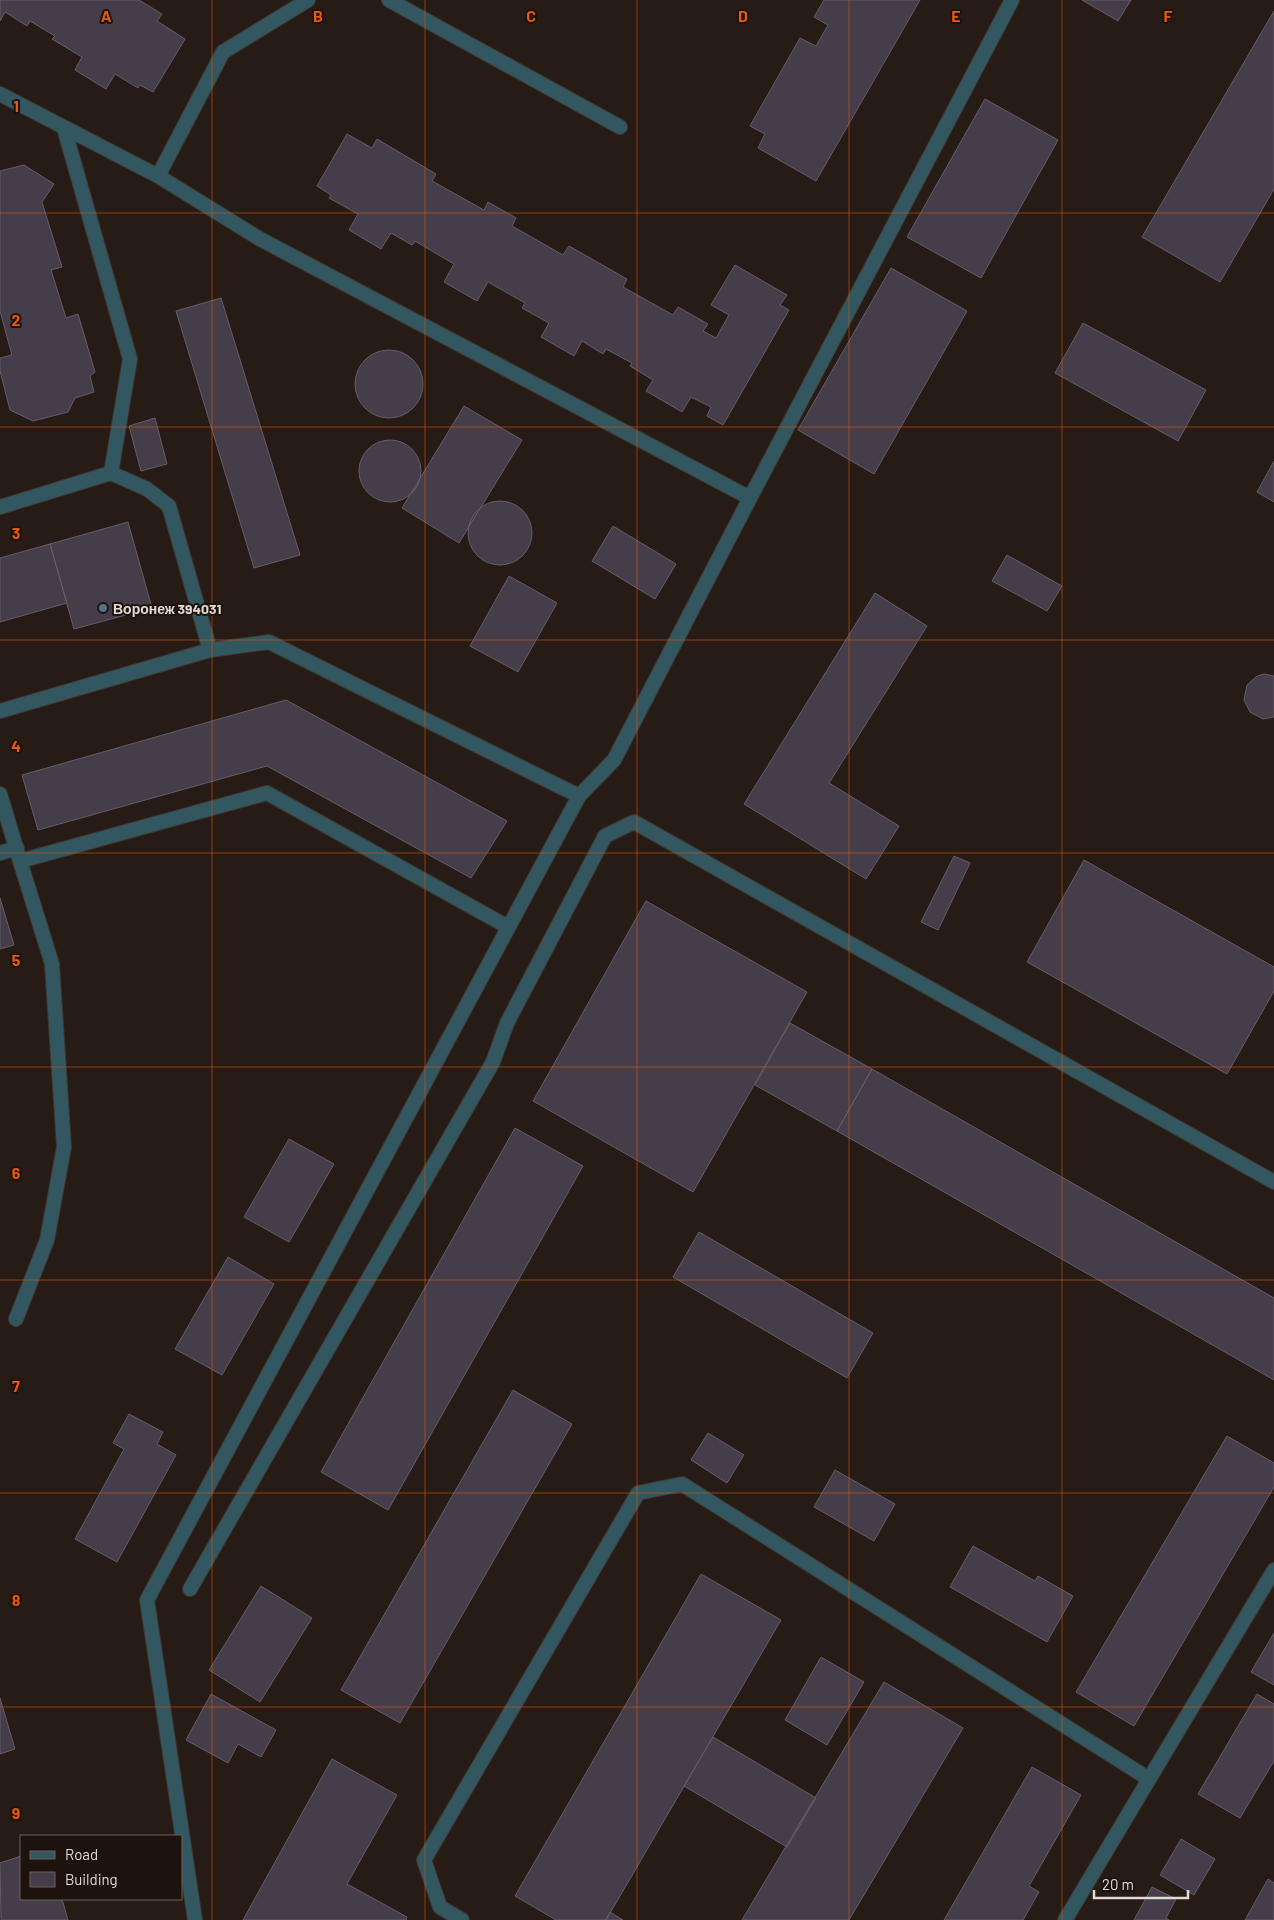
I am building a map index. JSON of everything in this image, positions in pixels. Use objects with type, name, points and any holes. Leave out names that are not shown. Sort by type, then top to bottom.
[{"type":"street","points":[[158,176],[223,52],[308,0]]},
{"type":"street","points":[[195,1920],[147,1600],[579,796],[614,760],[1012,0]]},
{"type":"street","points":[[396,2],[620,127]]},
{"type":"street","points":[[0,94],[158,176],[260,239],[750,498]]},
{"type":"street","points":[[64,128],[130,359],[111,472]]},
{"type":"street","points":[[0,507],[111,472],[147,489],[169,506],[210,650]]},
{"type":"street","points":[[0,711],[210,650],[269,642],[579,796]]},
{"type":"street","points":[[0,853],[18,855],[268,793],[508,927]]},
{"type":"street","points":[[0,794],[52,964],[64,1147],[47,1240],[16,1319]]},
{"type":"street","points":[[190,1589],[493,1062],[507,1023],[605,836],[634,822],[1274,1182]]},
{"type":"street","points":[[462,1920],[440,1907],[424,1860],[638,1493],[682,1484],[1149,1779]]},
{"type":"street","points":[[1065,1920],[1274,1570]]},
{"type":"building","points":[[0,0],[139,0],[162,14],[157,21],[185,39],[153,92],[140,85],[138,88],[115,74],[106,89],[75,70],[82,57],[52,39],[55,36],[30,21],[27,26],[5,12],[0,21]]},
{"type":"building","points":[[824,0],[920,0],[816,181],[758,148],[765,134],[750,126],[800,38],[816,46],[828,25],[814,17]]},
{"type":"building","points":[[1082,0],[1131,0],[1118,21]]},
{"type":"building","points":[[1274,11],[1274,189],[1220,282],[1142,237]]},
{"type":"building","points":[[985,99],[1058,140],[981,278],[907,237]]},
{"type":"building","points":[[347,134],[372,148],[377,139],[436,174],[432,181],[484,210],[488,202],[516,218],[512,226],[563,255],[569,246],[627,279],[623,287],[673,315],[678,307],[708,324],[703,331],[716,338],[729,315],[711,305],[735,265],[787,295],[780,305],[789,310],[723,425],[707,416],[711,407],[691,397],[682,412],[646,391],[653,380],[630,366],[632,363],[606,349],[603,354],[582,341],[574,356],[541,337],[549,323],[522,308],[525,303],[488,282],[477,301],[444,282],[454,264],[415,241],[412,245],[391,233],[381,249],[349,230],[358,214],[329,198],[331,195],[317,186]]},
{"type":"building","points":[[24,165],[54,184],[42,202],[62,267],[51,270],[66,318],[78,314],[95,372],[90,376],[94,392],[75,398],[68,412],[33,421],[10,410],[0,371],[0,358],[12,355],[0,311],[0,171]]},
{"type":"building","points":[[891,268],[967,311],[874,474],[798,430]]},
{"type":"building","points":[[221,298],[300,555],[254,568],[176,311]]},
{"type":"building","points":[[1083,323],[1206,390],[1178,441],[1055,373]]},
{"type":"building","points":[[389,350],[402,353],[413,360],[420,371],[423,384],[420,397],[413,408],[402,415],[389,418],[376,415],[365,408],[358,397],[355,384],[358,371],[365,360],[376,353]]},
{"type":"building","points":[[464,406],[522,440],[459,543],[402,508]]},
{"type":"building","points":[[155,418],[167,464],[141,471],[129,426]]},
{"type":"building","points":[[390,440],[402,442],[412,449],[419,459],[421,471],[419,483],[412,493],[402,500],[390,502],[378,500],[368,493],[361,483],[359,471],[361,459],[368,449],[378,442]]},
{"type":"building","points":[[1274,461],[1274,502],[1257,492]]},
{"type":"building","points":[[500,501],[518,506],[523,510],[527,515],[532,533],[527,551],[523,556],[518,560],[500,565],[482,560],[477,556],[473,551],[468,533],[473,515],[477,510],[482,506]]},
{"type":"building","points":[[128,522],[152,608],[74,629],[50,544]]},
{"type":"building","points":[[613,526],[676,564],[655,599],[592,561]]},
{"type":"building","points":[[50,544],[67,603],[0,622],[0,558]]},
{"type":"building","points":[[1007,555],[1062,586],[1047,611],[992,581]]},
{"type":"building","points":[[509,576],[557,603],[518,672],[470,646]]},
{"type":"building","points":[[875,593],[927,626],[829,783],[899,826],[866,879],[744,804]]},
{"type":"building","points":[[1264,674],[1274,676],[1274,717],[1263,719],[1250,712],[1244,700],[1247,685],[1257,676]]},
{"type":"building","points":[[286,700],[507,821],[471,878],[267,766],[38,830],[22,775]]},
{"type":"building","points":[[954,856],[970,863],[938,930],[921,922]]},
{"type":"building","points":[[1084,860],[1274,967],[1274,991],[1227,1074],[1027,962]]},
{"type":"building","points":[[0,898],[14,945],[0,949]]},
{"type":"building","points":[[646,901],[807,992],[693,1192],[533,1101]]},
{"type":"building","points":[[790,1023],[872,1069],[837,1131],[755,1085]]},
{"type":"building","points":[[872,1069],[1274,1298],[1274,1380],[837,1131]]},
{"type":"building","points":[[515,1128],[583,1166],[388,1510],[321,1472]]},
{"type":"building","points":[[289,1139],[334,1164],[289,1242],[244,1217]]},
{"type":"building","points":[[699,1232],[873,1333],[847,1378],[673,1277]]},
{"type":"building","points":[[228,1257],[274,1284],[222,1375],[175,1349]]},
{"type":"building","points":[[513,1390],[572,1424],[400,1723],[341,1690]]},
{"type":"building","points":[[129,1414],[163,1432],[157,1444],[176,1455],[117,1562],[75,1539],[124,1449],[113,1443]]},
{"type":"building","points":[[708,1433],[744,1455],[727,1483],[691,1460]]},
{"type":"building","points":[[1227,1436],[1274,1463],[1274,1487],[1134,1726],[1076,1692]]},
{"type":"building","points":[[835,1470],[895,1504],[874,1541],[814,1507]]},
{"type":"building","points":[[973,1546],[1035,1581],[1038,1576],[1073,1596],[1047,1642],[950,1587]]},
{"type":"building","points":[[701,1574],[781,1620],[606,1920],[556,1920],[515,1896]]},
{"type":"building","points":[[261,1586],[312,1618],[260,1702],[209,1670]]},
{"type":"building","points":[[1274,1633],[1274,1685],[1251,1672]]},
{"type":"building","points":[[821,1657],[864,1682],[827,1745],[785,1720]]},
{"type":"building","points":[[884,1682],[963,1728],[849,1920],[742,1920]]},
{"type":"building","points":[[211,1694],[276,1730],[261,1757],[238,1744],[228,1763],[186,1740]]},
{"type":"building","points":[[1257,1694],[1274,1704],[1274,1761],[1240,1818],[1198,1794]]},
{"type":"building","points":[[0,1698],[15,1749],[0,1754]]},
{"type":"building","points":[[713,1737],[816,1798],[787,1847],[684,1786]]},
{"type":"building","points":[[332,1759],[397,1795],[347,1884],[407,1917],[406,1920],[243,1920]]},
{"type":"building","points":[[1032,1767],[1081,1795],[1029,1886],[1039,1892],[1023,1920],[944,1920]]},
{"type":"building","points":[[1181,1839],[1215,1859],[1194,1895],[1160,1875]]},
{"type":"building","points":[[20,1856],[20,1900],[62,1900],[68,1920],[1,1920],[0,1863]]},
{"type":"building","points":[[1268,1879],[1274,1883],[1274,1920],[1245,1920]]},
{"type":"building","points":[[1152,1887],[1176,1899],[1166,1918],[1169,1920],[1134,1920]]},
{"type":"building","points":[[610,1912],[623,1920],[606,1920]]},
{"type":"place","name":"Воронеж 394031","points":[[103,608]]}]
